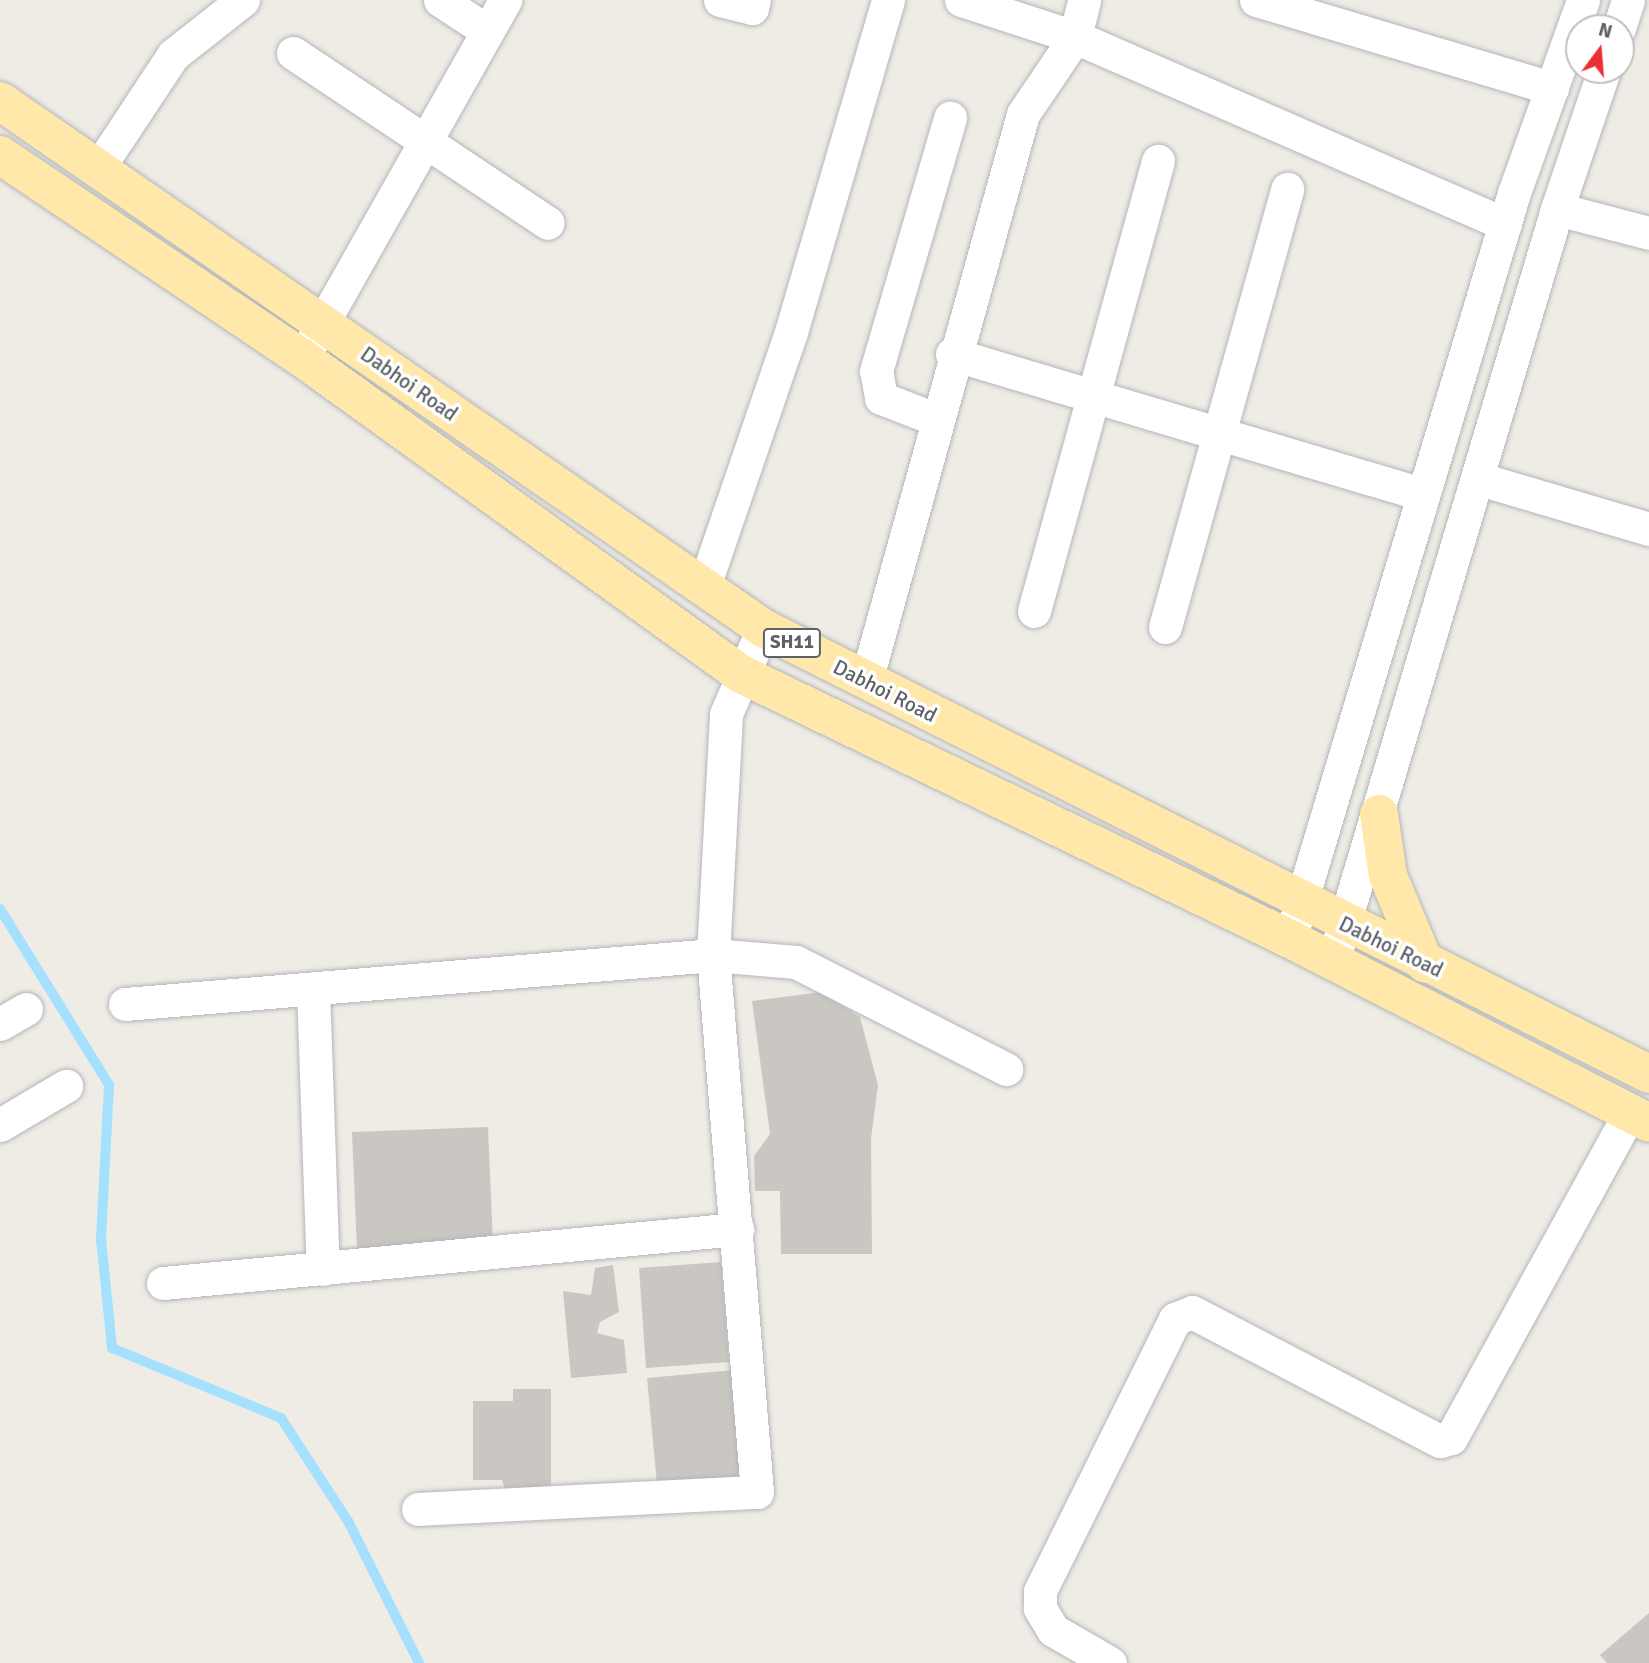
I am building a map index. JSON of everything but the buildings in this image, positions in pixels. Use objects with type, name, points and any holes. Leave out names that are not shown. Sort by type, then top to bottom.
[{"type":"main road","name":"Dabhoi Road","points":[[0,101],[96,170],[763,628],[1302,903],[1649,1074]]},
{"type":"main road","name":"Dabhoi Road","points":[[0,155],[302,357],[741,674],[1290,939],[1640,1118]]},
{"type":"main road","points":[[1379,814],[1388,876],[1425,964]]},
{"type":"street","points":[[96,170],[173,55],[243,0]]},
{"type":"street","points":[[440,0],[487,31]]},
{"type":"street","points":[[302,357],[325,326],[505,0]]},
{"type":"street","points":[[720,0],[752,8],[754,0]]},
{"type":"street","points":[[703,589],[791,332],[888,0]]},
{"type":"street","points":[[961,0],[1076,37],[1505,224]]},
{"type":"street","points":[[866,681],[952,354],[1023,114],[1076,37],[1084,0]]},
{"type":"street","points":[[1256,0],[1552,88]]},
{"type":"street","points":[[1290,939],[1505,224],[1583,0]]},
{"type":"street","points":[[293,54],[548,223]]},
{"type":"street","points":[[1333,961],[1480,478],[1557,209],[1599,84]]},
{"type":"street","points":[[935,419],[881,398],[877,371],[950,118]]},
{"type":"street","points":[[1034,611],[1096,397],[1158,162]]},
{"type":"street","points":[[1166,627],[1224,435],[1287,189]]},
{"type":"street","points":[[1557,209],[1649,233]]},
{"type":"street","points":[[952,354],[1423,494]]},
{"type":"street","points":[[1480,478],[1649,529]]},
{"type":"street","points":[[418,1509],[757,1492],[713,955],[726,713],[763,628]]},
{"type":"street","points":[[125,1004],[713,955],[796,962],[1006,1069]]},
{"type":"street","points":[[313,989],[323,1269]]},
{"type":"street","points":[[0,1125],[66,1086]]},
{"type":"street","points":[[1110,1663],[1053,1630],[1040,1608],[1040,1591],[1175,1319],[1192,1312],[1440,1441],[1451,1438],[1640,1118]]},
{"type":"street","points":[[163,1283],[737,1229]]},
{"type":"waterway","points":[[0,909],[109,1085],[101,1239],[112,1348],[281,1418],[348,1521],[419,1663]]}]
